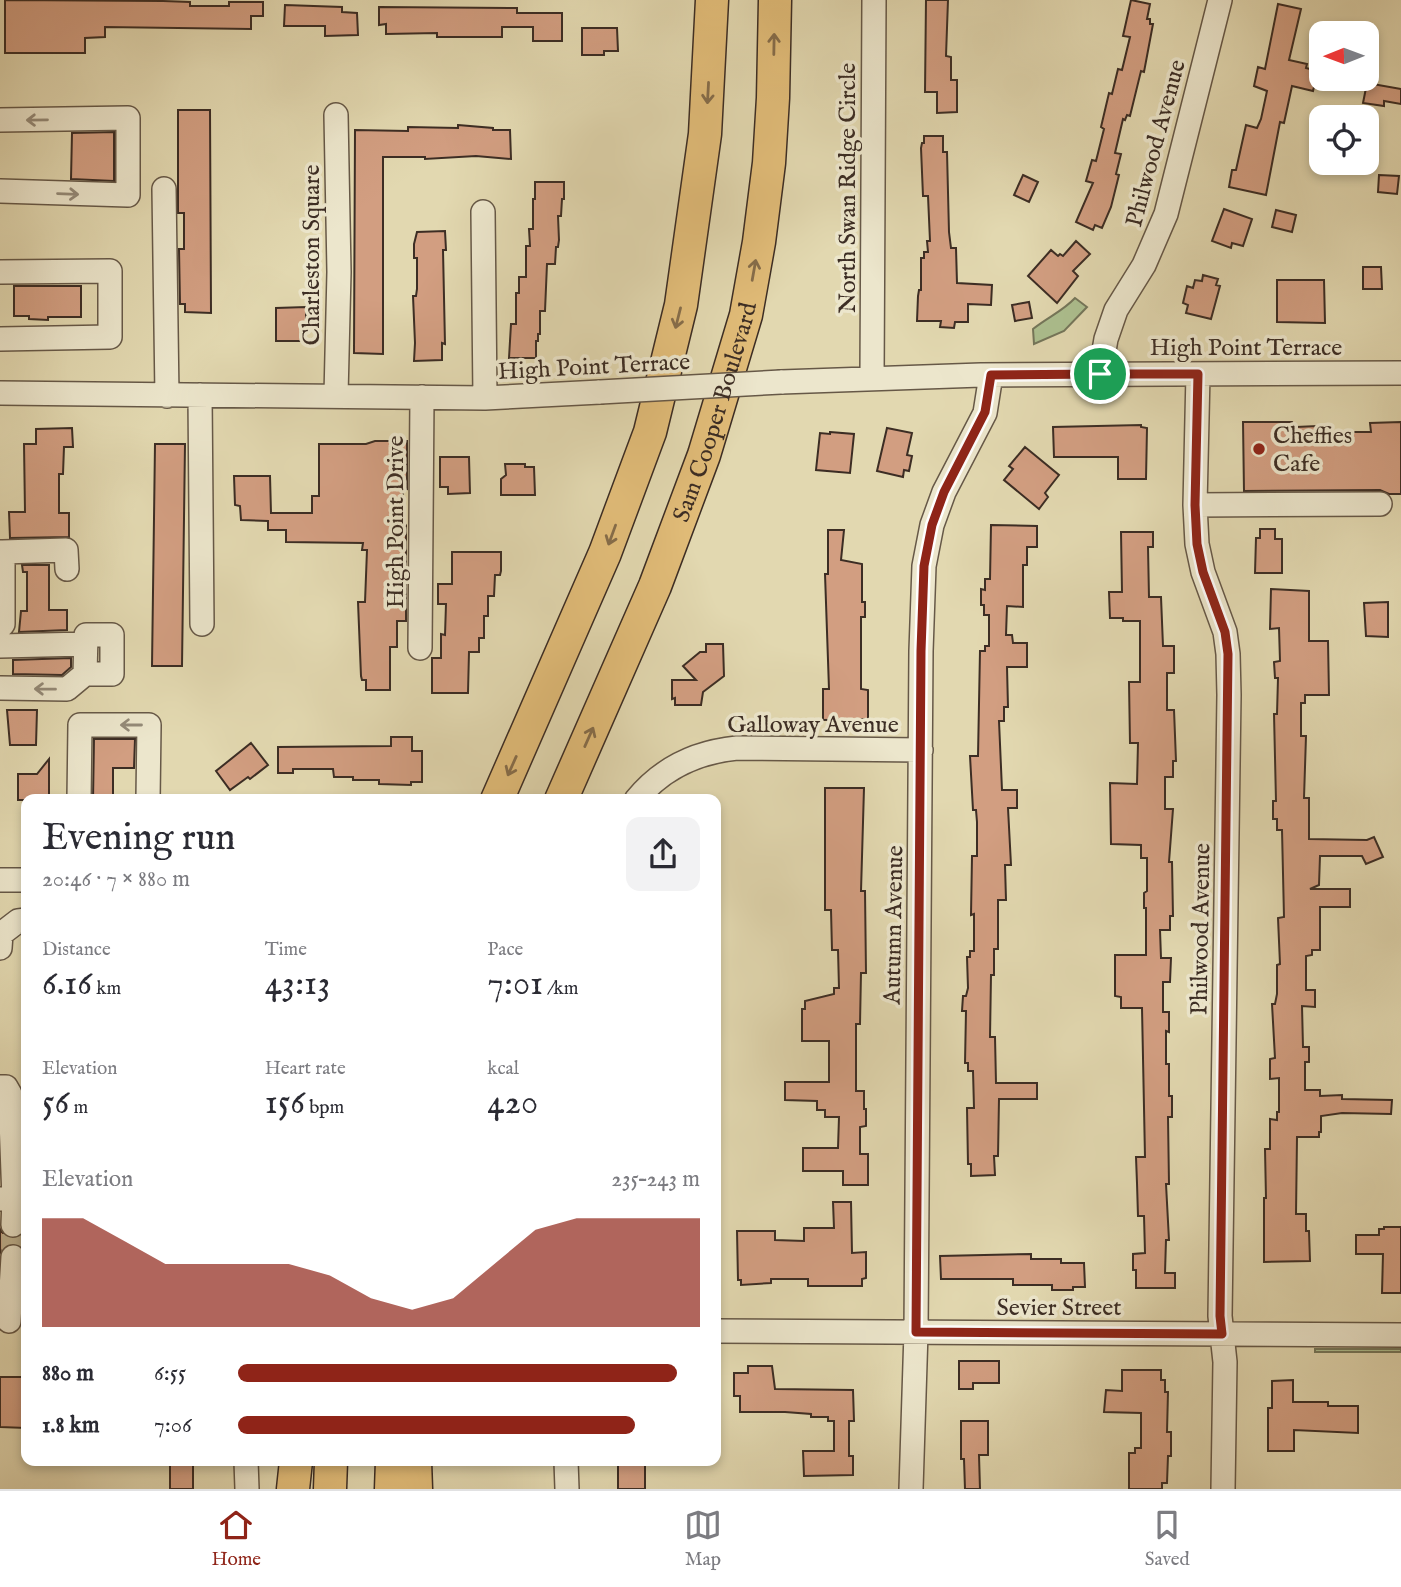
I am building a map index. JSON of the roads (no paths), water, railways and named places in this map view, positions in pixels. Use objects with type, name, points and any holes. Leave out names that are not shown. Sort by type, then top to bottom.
[{"type":"highway","points":[[500,794],[605,553],[650,432],[685,279],[705,134],[712,0]]},
{"type":"highway","name":"Sam Cooper Boulevard","points":[[564,794],[656,586],[704,455],[746,315],[769,163],[775,0]]},
{"type":"highway","points":[[293,1489],[295,1466]]},
{"type":"highway","points":[[330,1489],[331,1466]]},
{"type":"highway","points":[[391,1489],[392,1466]]},
{"type":"highway","points":[[415,1466],[416,1489]]},
{"type":"street","name":"North Swan Ridge Circle","points":[[872,377],[874,0]]},
{"type":"street","name":"Philwood Avenue","points":[[1100,374],[1106,339],[1116,310],[1144,265],[1166,214],[1220,0]]},
{"type":"street","name":"Charleston Square","points":[[336,115],[339,271],[336,395]]},
{"type":"street","points":[[0,120],[128,118],[128,195],[0,191]]},
{"type":"street","points":[[164,189],[167,396]]},
{"type":"street","points":[[483,212],[485,398]]},
{"type":"street","points":[[0,272],[110,271],[110,337],[0,339]]},
{"type":"street","name":"High Point Terrace","points":[[0,393],[485,398],[872,377],[1401,373]]},
{"type":"street","name":"Philwood Avenue","points":[[1198,374],[1195,505],[1197,544],[1225,632],[1228,654],[1220,1316],[1225,1362],[1223,1489]]},
{"type":"street","name":"Autumn Avenue","points":[[911,1489],[916,1332],[922,599],[928,544],[944,492],[985,412],[991,375]]},
{"type":"street","points":[[200,395],[202,624]]},
{"type":"street","name":"High Point Drive","points":[[420,648],[422,397]]},
{"type":"street","points":[[1195,505],[1380,504]]},
{"type":"street","points":[[0,627],[3,624],[2,552],[66,550],[67,569]]},
{"type":"street","points":[[0,646],[86,644],[86,635],[113,635],[112,674],[85,674],[67,689],[0,688]]},
{"type":"street","points":[[79,794],[80,725],[149,725],[148,794]]},
{"type":"street","name":"Galloway Avenue","points":[[641,794],[668,770],[714,750],[921,750]]},
{"type":"street","points":[[0,880],[21,880]]},
{"type":"street","points":[[0,948],[1,934],[21,920]]},
{"type":"street","points":[[0,1087],[6,1087],[10,1094],[13,1226]]},
{"type":"street","points":[[12,1321],[13,1257]]},
{"type":"street","name":"Sevier Street","points":[[721,1331],[1401,1335]]},
{"type":"street","points":[[246,1466],[247,1489]]},
{"type":"street","points":[[566,1466],[567,1489]]},
{"type":"tunnel","points":[[13,1225],[13,1257]]},
{"type":"place","name":"Cheffies Cafe","points":[[1259,449]]}]
